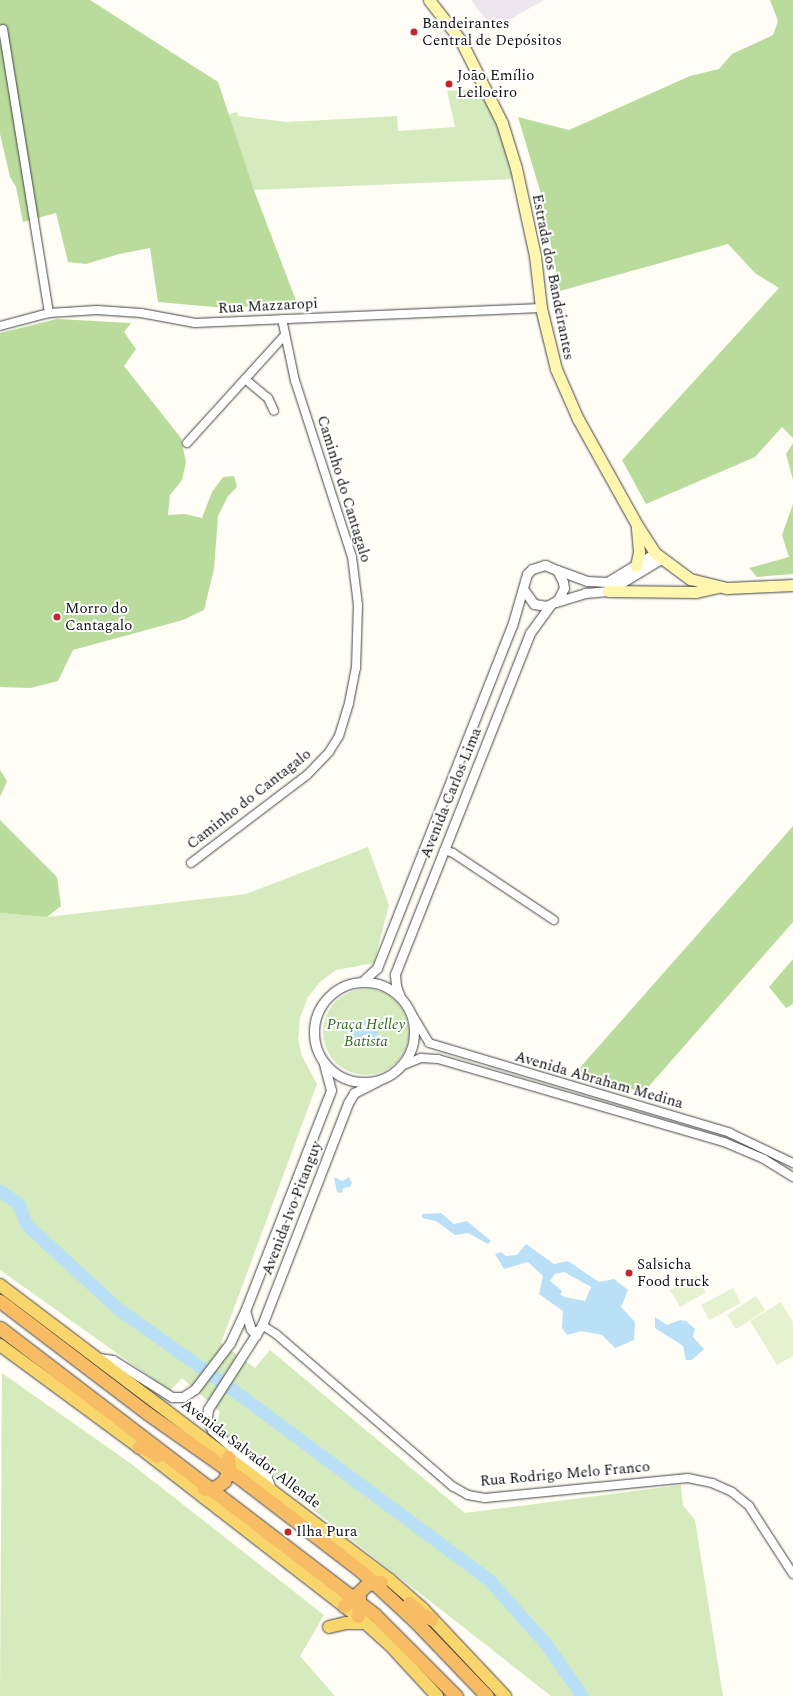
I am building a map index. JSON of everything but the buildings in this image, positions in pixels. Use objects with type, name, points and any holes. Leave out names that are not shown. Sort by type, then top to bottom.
[{"type":"highway","name":"Avenida Salvador Allende","points":[[0,1301],[147,1413],[228,1464],[361,1571],[414,1620],[487,1696]]},
{"type":"highway","points":[[0,1328],[210,1489],[354,1605],[393,1631],[456,1696]]},
{"type":"highway","points":[[138,1447],[148,1449],[199,1488],[210,1489],[222,1484],[228,1464]]},
{"type":"highway","points":[[354,1605],[361,1578],[361,1571]]},
{"type":"highway","points":[[354,1605],[373,1582],[386,1583],[420,1613],[432,1619]]},
{"type":"main road","name":"Estrada dos Bandeirantes","points":[[429,0],[461,41],[502,123],[516,168],[535,256],[541,308],[550,349],[562,388],[637,525],[658,556],[690,579],[718,586],[793,585]]},
{"type":"main road","points":[[636,566],[639,552],[637,525]]},
{"type":"main road","points":[[608,591],[696,592],[718,586]]},
{"type":"main road","name":"Avenida Salvador Allende","points":[[0,1284],[99,1358],[228,1464],[271,1489],[390,1580],[432,1619],[504,1696]]},
{"type":"main road","points":[[0,1345],[354,1605],[437,1696]]},
{"type":"main road","points":[[329,1627],[353,1622],[354,1605]]},
{"type":"street","points":[[2,29],[49,313]]},
{"type":"street","name":"Rua Mazzaropi","points":[[0,326],[49,313],[97,310],[141,313],[194,323],[541,308]]},
{"type":"street","name":"Caminho do Cantagalo","points":[[191,863],[307,775],[329,752],[338,736],[350,703],[356,668],[358,606],[352,557],[295,381],[284,336],[282,319]]},
{"type":"street","points":[[187,443],[284,336]]},
{"type":"street","points":[[245,379],[264,394],[274,411]]},
{"type":"street","points":[[524,590],[534,604],[553,604],[585,593],[608,591],[658,556]]},
{"type":"street","name":"Avenida Carlos Lima","points":[[363,981],[377,968],[512,626],[524,590],[524,580],[532,569],[545,565],[597,583],[615,578],[658,556]]},
{"type":"street","name":"Avenida Carlos Lima","points":[[400,997],[395,974],[530,633],[564,588],[561,576],[557,570]]},
{"type":"street","points":[[444,850],[453,853],[554,920]]},
{"type":"street","points":[[363,981],[389,988],[400,997],[410,1011],[414,1039],[411,1050],[401,1066],[378,1081],[366,1083],[343,1078],[324,1063],[313,1037],[318,1010],[336,989],[349,983],[363,981]]},
{"type":"street","name":"Avenida Abraham Medina","points":[[410,1011],[429,1043],[730,1133],[793,1163]]},
{"type":"street","name":"Avenida Abraham Medina","points":[[401,1066],[420,1058],[438,1059],[724,1142],[764,1159],[793,1177]]},
{"type":"street","name":"Avenida Ivo Pitanguy","points":[[99,1358],[113,1360],[164,1394],[178,1398],[193,1391],[230,1343],[245,1311],[332,1090],[324,1063]]},
{"type":"street","name":"Avenida Ivo Pitanguy","points":[[271,1489],[266,1478],[212,1430],[207,1418],[210,1404],[262,1325],[348,1103],[354,1093],[378,1081]]},
{"type":"street","points":[[245,1311],[251,1329],[256,1335]]},
{"type":"street","name":"Rua Rodrigo Melo Franco","points":[[262,1325],[276,1334],[452,1486],[468,1495],[485,1498],[653,1480],[694,1479],[732,1492],[749,1506],[793,1574]]},
{"type":"shaded area","points":[[471,0],[544,0],[493,29]]},
{"type":"green space","points":[[0,0],[90,0],[218,82],[254,190],[298,306],[214,307],[158,302],[150,248],[119,254],[86,264],[68,262],[56,213],[23,222],[16,187],[10,177],[0,134]]},
{"type":"green space","points":[[770,0],[793,0],[793,438],[782,427],[755,457],[646,504],[622,460],[779,288],[755,273],[728,244],[560,291],[541,194],[518,117],[569,130],[690,76],[719,69],[732,54],[773,35],[778,21]]},
{"type":"green space","points":[[476,89],[484,93],[502,137],[513,179],[254,190],[228,115],[237,112],[238,116],[288,122],[397,116],[398,131],[455,127],[447,91]]},
{"type":"green space","points":[[57,319],[131,323],[124,332],[136,349],[124,366],[181,438],[186,462],[182,480],[170,495],[168,515],[185,514],[202,518],[212,492],[223,477],[234,476],[237,487],[228,496],[218,516],[214,569],[204,610],[183,620],[73,650],[58,681],[31,688],[0,687],[0,333]]},
{"type":"green space","points":[[793,443],[793,480],[786,454]]},
{"type":"green space","points":[[793,504],[793,574],[757,577],[749,568],[789,557],[782,535]]},
{"type":"green space","points":[[0,770],[7,781],[0,797]]},
{"type":"green space","points":[[0,820],[57,877],[61,906],[47,917],[0,913]]},
{"type":"green space","points":[[793,826],[793,922],[643,1093],[577,1071]]},
{"type":"green space","points":[[368,847],[389,905],[374,963],[336,970],[320,982],[308,997],[300,1018],[298,1039],[302,1056],[317,1084],[221,1343],[255,1368],[270,1350],[465,1513],[681,1485],[683,1505],[695,1520],[723,1696],[551,1696],[218,1435],[216,1425],[220,1412],[182,1378],[170,1391],[0,1270],[0,913],[47,917],[246,894]]},
{"type":"green space","points":[[793,959],[793,1004],[786,1008],[769,987]]},
{"type":"green space","name":"Praça Helley Batista","points":[[366,989],[383,992],[397,1001],[406,1015],[409,1032],[406,1049],[397,1063],[383,1072],[366,1075],[349,1072],[335,1063],[326,1049],[323,1032],[326,1015],[335,1001],[349,992]]},
{"type":"green space","points":[[696,1275],[706,1292],[680,1307],[670,1290]]},
{"type":"green space","points":[[733,1288],[741,1303],[709,1320],[701,1305]]},
{"type":"green space","points":[[756,1296],[765,1310],[736,1329],[727,1315]]},
{"type":"green space","points":[[781,1302],[793,1322],[793,1356],[777,1365],[750,1321]]},
{"type":"green space","points":[[2,1373],[130,1463],[324,1615],[300,1656],[335,1696],[0,1696]]},
{"type":"water","points":[[366,1021],[371,1022],[377,1028],[377,1038],[371,1044],[366,1045],[361,1044],[355,1038],[354,1033],[355,1028],[361,1022]]},
{"type":"water","points":[[334,1177],[342,1181],[349,1177],[352,1183],[350,1187],[343,1188],[342,1193],[337,1192]]},
{"type":"water","points":[[441,1213],[454,1224],[467,1221],[491,1241],[488,1244],[468,1233],[455,1235],[436,1221],[422,1218],[422,1214]]},
{"type":"water","points":[[526,1244],[554,1264],[568,1261],[599,1282],[614,1279],[628,1290],[621,1307],[635,1322],[634,1340],[615,1348],[602,1335],[581,1331],[567,1335],[562,1328],[563,1311],[539,1294],[543,1276],[528,1262],[504,1269],[495,1254],[501,1252],[506,1256],[517,1255]],"holes":[[[564,1272],[591,1287],[585,1301],[564,1297],[560,1294],[562,1291],[550,1281],[555,1274]]]},
{"type":"water","points":[[655,1317],[667,1325],[680,1320],[686,1321],[695,1329],[693,1337],[704,1349],[692,1360],[686,1360],[683,1346],[655,1328]]},
{"type":"waterway","points":[[0,1191],[18,1203],[26,1224],[117,1308],[240,1395],[490,1581],[546,1644],[582,1696]]},
{"type":"place","name":"Bandeirantes Central de Depósitos","points":[[414,32]]},
{"type":"place","name":"João Emílio Leiloeiro","points":[[449,84]]},
{"type":"place","name":"Morro do Cantagalo","points":[[57,617]]},
{"type":"place","name":"Salsicha Food truck","points":[[629,1273]]},
{"type":"place","name":"Ilha Pura","points":[[288,1532]]}]
